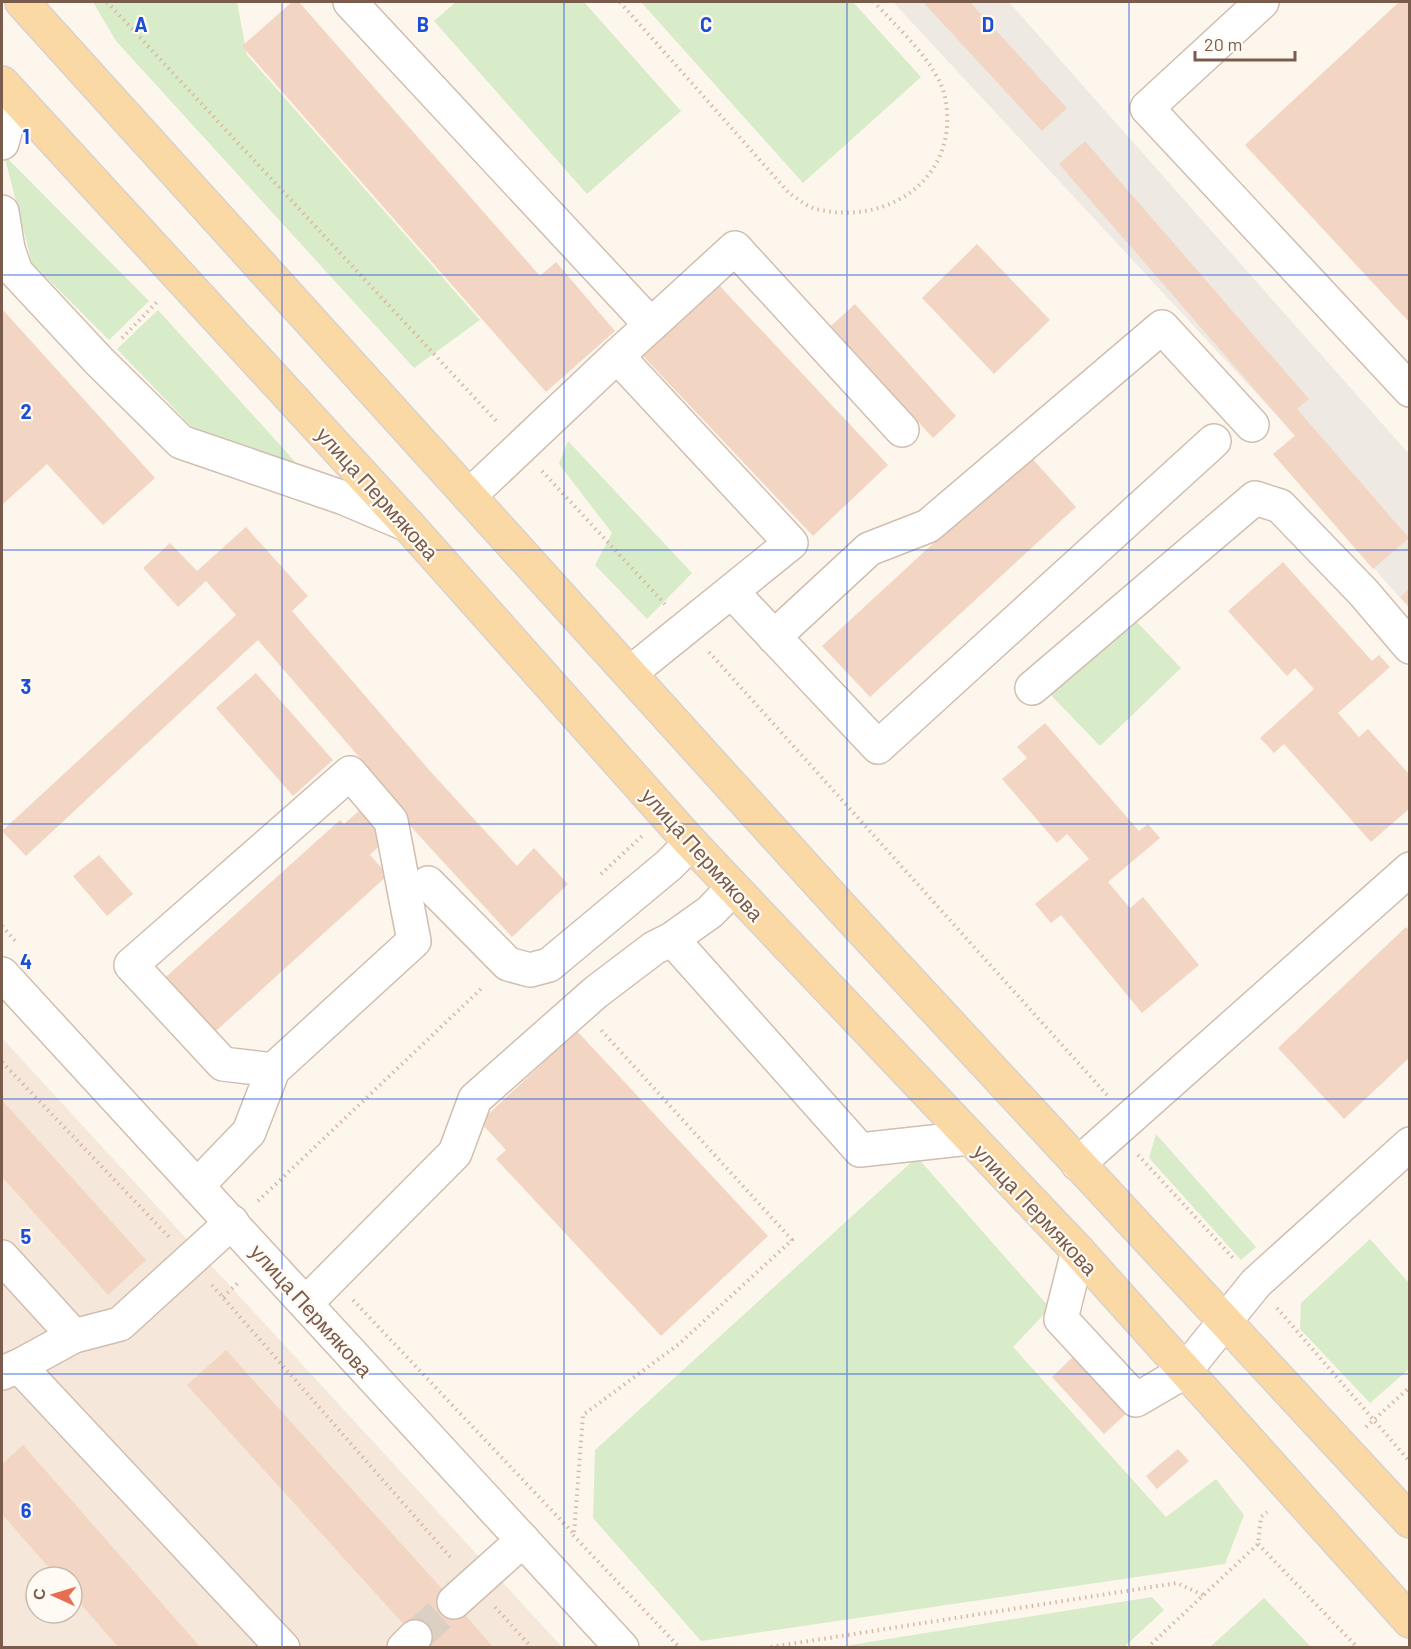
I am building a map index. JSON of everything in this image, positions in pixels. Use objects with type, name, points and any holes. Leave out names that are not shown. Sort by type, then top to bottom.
[{"type":"main road","points":[[22,2],[1078,1164],[1410,1521]]},
{"type":"main road","name":"улица Пермякова","points":[[6,94],[408,525],[691,843],[1078,1251],[1184,1372],[1293,1489],[1410,1621]]},
{"type":"street","points":[[350,2],[651,325]]},
{"type":"street","points":[[1262,2],[1148,108],[1410,390]]},
{"type":"street","points":[[2,143],[6,94]]},
{"type":"street","points":[[2,212],[5,250],[16,272],[99,361],[181,442],[344,498],[408,525]]},
{"type":"street","points":[[469,496],[616,356],[735,248],[902,430]]},
{"type":"street","points":[[774,637],[869,549],[928,526],[1162,327],[1252,426]]},
{"type":"street","points":[[616,356],[790,543],[630,673]]},
{"type":"street","points":[[732,592],[878,747],[1214,441]]},
{"type":"street","points":[[1032,688],[1255,498],[1280,506],[1363,592],[1410,647]]},
{"type":"street","points":[[197,1186],[249,1132],[273,1070],[414,941],[391,821],[350,772],[131,965],[223,1065],[273,1070]]},
{"type":"street","points":[[428,883],[508,964],[530,970],[549,965],[669,865],[691,843]]},
{"type":"street","points":[[1078,1164],[1410,869]]},
{"type":"street","points":[[306,1303],[455,1153],[475,1099],[580,1006],[654,948],[672,939],[710,912],[733,888]]},
{"type":"street","points":[[672,939],[860,1150],[969,1138]]},
{"type":"street","name":"улица Пермякова","points":[[2,974],[622,1647]]},
{"type":"street","points":[[1078,1251],[1061,1319],[1136,1400],[1184,1372],[1256,1283],[1410,1144]]},
{"type":"street","points":[[232,1222],[120,1324],[74,1336],[10,1370],[283,1647]]},
{"type":"street","points":[[2,1257],[74,1336]]},
{"type":"street","points":[[464,1593],[523,1540]]},
{"type":"path","points":[[107,2],[687,628],[1129,1119]]},
{"type":"path","points":[[620,2],[789,193],[814,209],[845,213],[877,211],[909,195],[936,166],[946,131],[945,96],[924,57],[874,2]]},
{"type":"path","points":[[594,881],[643,835]]},
{"type":"path","points":[[2,926],[18,944]]},
{"type":"path","points":[[258,1202],[508,964]]},
{"type":"path","points":[[331,1276],[574,1534],[583,1415],[679,1344],[792,1240],[580,1006]]},
{"type":"path","points":[[2,1062],[190,1260],[464,1593],[532,1647]]},
{"type":"path","points":[[220,1161],[265,1209]]},
{"type":"path","points":[[1147,1647],[1258,1544],[1261,1517]]},
{"type":"path","points":[[1258,1544],[1358,1647]]},
{"type":"path","points":[[765,1647],[1177,1583],[1203,1595]]},
{"type":"shaded area","points":[[893,2],[1009,2],[1409,454],[1409,608],[1273,454],[1295,435]]},
{"type":"shaded area","points":[[2,1038],[562,1647],[2,1647]]},
{"type":"green space","points":[[93,2],[237,2],[247,55],[480,320],[414,368],[116,41]]},
{"type":"green space","points":[[456,2],[584,2],[681,111],[587,194],[434,21]]},
{"type":"green space","points":[[641,2],[853,2],[921,77],[803,183]]},
{"type":"green space","points":[[4,155],[149,301],[109,340],[32,263]]},
{"type":"green space","points":[[158,310],[298,465],[192,427],[117,349]]},
{"type":"green space","points":[[568,441],[692,573],[647,619],[595,565],[612,533],[559,464]]},
{"type":"green space","points":[[1132,617],[1181,668],[1100,746],[1051,695]]},
{"type":"green space","points":[[1156,1134],[1256,1247],[1241,1260],[1149,1158]]},
{"type":"green space","points":[[917,1157],[1050,1308],[1013,1347],[1166,1517],[1216,1479],[1244,1515],[1225,1564],[701,1641],[593,1518],[595,1450]]},
{"type":"green space","points":[[1370,1239],[1409,1283],[1410,1368],[1370,1403],[1300,1329],[1301,1303]]},
{"type":"green space","points":[[1152,1597],[1164,1610],[1124,1647],[838,1647]]},
{"type":"green space","points":[[1264,1598],[1311,1647],[1210,1647]]},
{"type":"building","points":[[292,2],[299,2],[540,276],[556,262],[615,331],[546,392],[242,46]]},
{"type":"building","points":[[923,2],[970,2],[1067,108],[1042,131]]},
{"type":"building","points":[[1399,2],[1410,2],[1410,323],[1245,145]]},
{"type":"building","points":[[1085,141],[1309,399],[1297,409],[1409,538],[1373,569],[1273,454],[1295,436],[1059,164]]},
{"type":"building","points":[[977,244],[1050,320],[994,374],[922,298]]},
{"type":"building","points":[[718,284],[888,465],[813,536],[642,355]]},
{"type":"building","points":[[855,304],[956,416],[933,438],[831,326]]},
{"type":"building","points":[[2,309],[155,478],[103,525],[47,464],[2,505]]},
{"type":"building","points":[[1029,455],[1076,507],[870,697],[822,646]]},
{"type":"building","points":[[246,527],[308,596],[292,611],[430,771],[517,866],[534,848],[568,884],[512,937],[392,806],[397,801],[258,640],[26,856],[2,831],[236,615],[206,581],[178,607],[143,568],[170,543],[197,571]]},
{"type":"building","points":[[1283,562],[1372,661],[1379,655],[1390,667],[1338,713],[1359,737],[1368,729],[1410,775],[1410,808],[1371,842],[1284,744],[1274,753],[1260,738],[1314,689],[1295,668],[1287,676],[1228,611]]},
{"type":"building","points":[[1410,588],[1410,608],[1400,597]]},
{"type":"building","points":[[256,673],[333,760],[293,796],[216,708]]},
{"type":"building","points":[[1045,723],[1139,831],[1148,824],[1160,838],[1108,882],[1130,908],[1143,897],[1199,965],[1142,1013],[1061,915],[1051,923],[1035,904],[1089,859],[1067,834],[1057,843],[1002,779],[1027,758],[1017,747]]},
{"type":"building","points":[[360,810],[386,839],[370,855],[388,875],[206,1040],[157,985],[340,820],[344,824]]},
{"type":"building","points":[[99,855],[133,894],[107,916],[73,876]]},
{"type":"building","points":[[1406,927],[1410,932],[1410,1057],[1344,1119],[1278,1048]]},
{"type":"building","points":[[577,1031],[768,1236],[661,1336],[496,1159],[506,1150],[480,1122]]},
{"type":"building","points":[[2,1100],[146,1260],[108,1295],[2,1177]]},
{"type":"building","points":[[226,1350],[494,1648],[425,1648],[187,1385]]},
{"type":"building","points":[[1077,1353],[1130,1410],[1104,1434],[1052,1377]]},
{"type":"building","points":[[23,1445],[201,1648],[119,1648],[84,1608],[84,1565],[47,1565],[2,1514],[2,1464]]},
{"type":"building","points":[[1178,1449],[1189,1461],[1157,1489],[1146,1476]]},
{"type":"tunnel","points":[[415,1637],[454,1602]]}]
